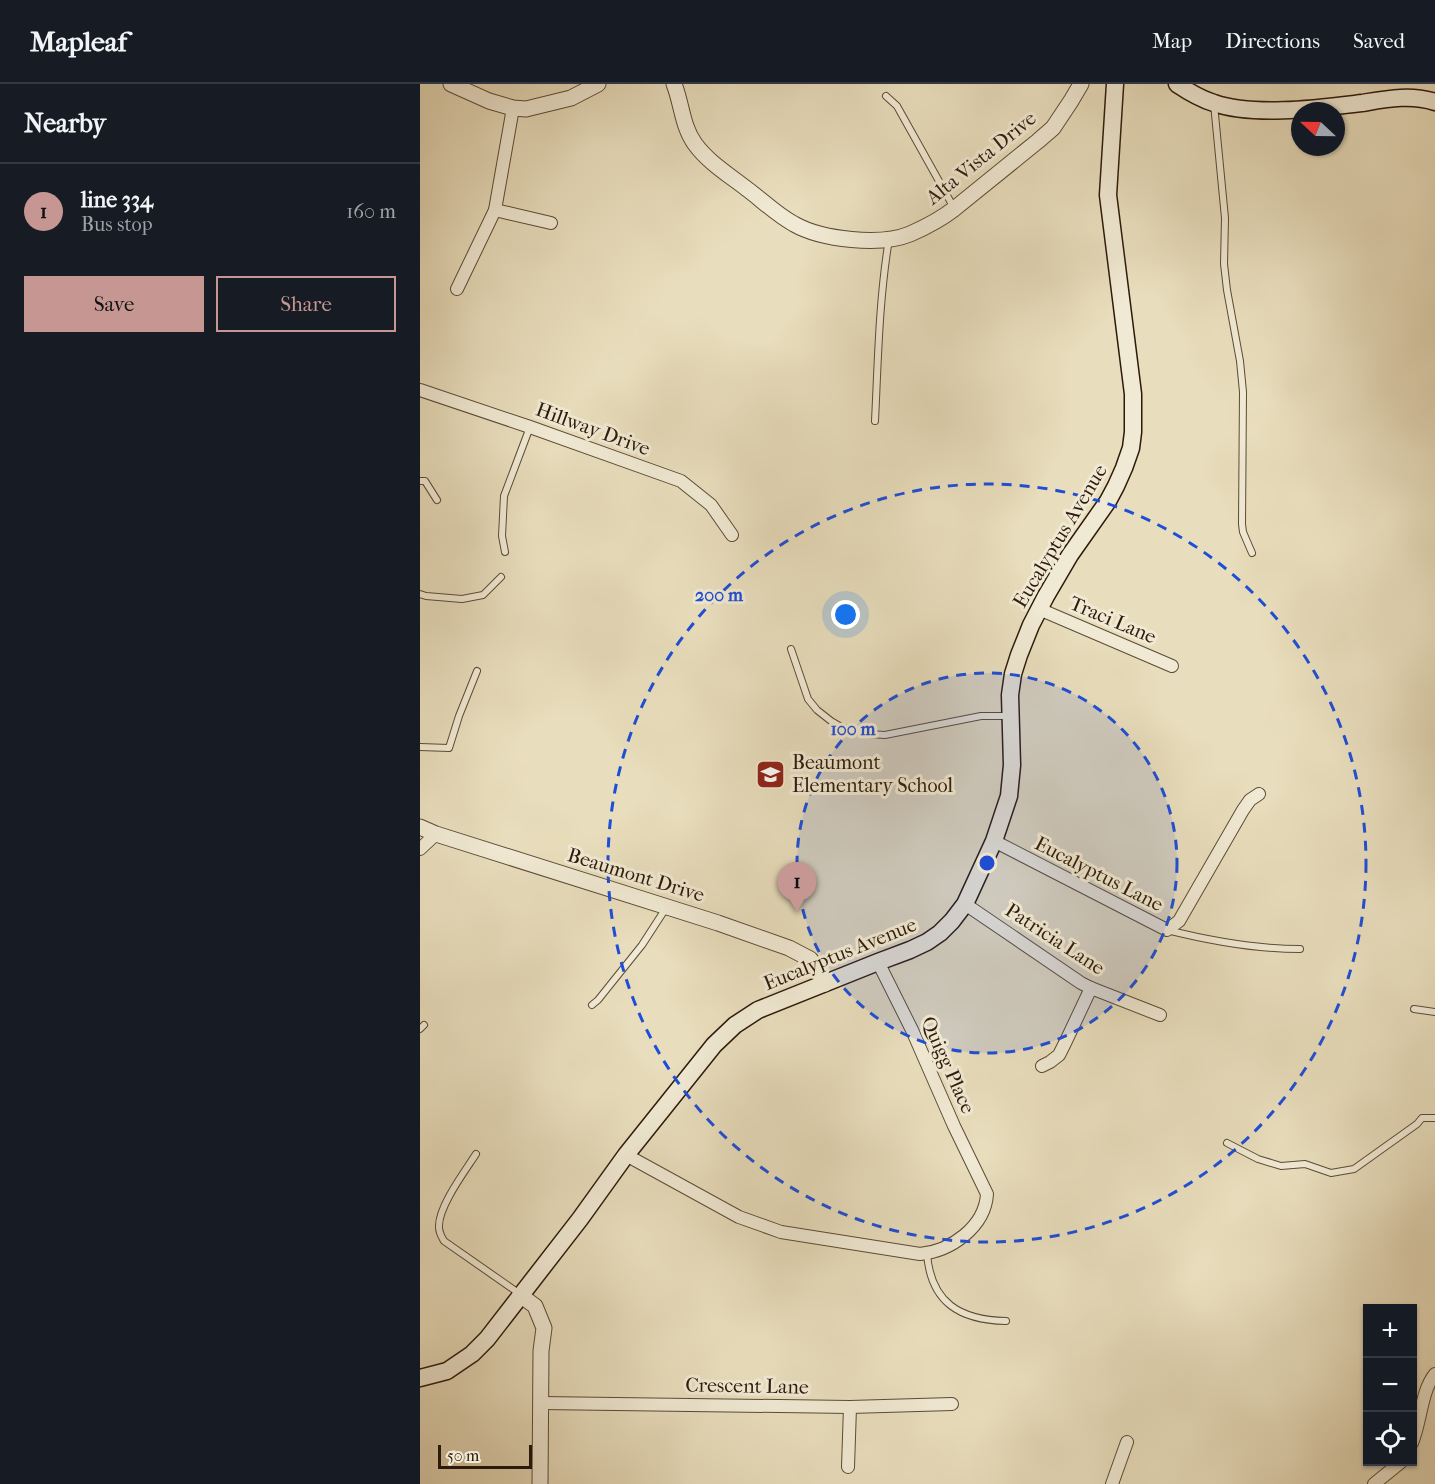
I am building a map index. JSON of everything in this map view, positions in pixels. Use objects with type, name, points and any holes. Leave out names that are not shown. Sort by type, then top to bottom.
[{"type":"main road","name":"Eucalyptus Avenue","points":[[420,1378],[447,1371],[472,1354],[487,1339],[580,1219],[626,1155],[714,1046],[735,1025],[758,1010],[927,942],[952,921],[965,904],[994,841],[1009,796],[1012,765],[1010,695],[1016,664],[1039,609],[1071,555],[1108,501],[1131,448],[1133,394],[1108,195],[1115,84]]},
{"type":"main road","points":[[1177,84],[1198,97],[1214,103],[1257,110],[1301,109],[1415,97],[1435,102]]},
{"type":"street","points":[[451,84],[489,101],[526,109],[571,98],[598,84]]},
{"type":"street","name":"Alta Vista Drive","points":[[674,84],[689,136],[718,167],[780,215],[798,226],[834,238],[865,240],[908,235],[941,219],[1053,128],[1081,84]]},
{"type":"street","points":[[457,289],[495,210],[513,108]]},
{"type":"street","points":[[495,210],[551,223]]},
{"type":"street","name":"Hillway Drive","points":[[420,390],[681,481],[711,505],[732,535]]},
{"type":"street","name":"Traci Lane","points":[[1039,609],[1172,666]]},
{"type":"street","name":"Eucalyptus Lane","points":[[994,841],[1167,930],[1179,921],[1243,810],[1250,800],[1259,794]]},
{"type":"street","name":"Beaumont Drive","points":[[420,827],[789,948],[810,959],[819,970],[825,984]]},
{"type":"street","points":[[420,849],[436,834]]},
{"type":"street","name":"Patricia Lane","points":[[965,904],[1091,988],[1160,1016]]},
{"type":"street","name":"Quigg Place","points":[[878,962],[912,1030],[987,1194],[983,1212],[967,1233],[953,1243],[927,1254]]},
{"type":"street","points":[[1042,1066],[1059,1055],[1091,988]]},
{"type":"street","points":[[626,1155],[739,1217],[781,1232],[927,1254]]},
{"type":"street","points":[[520,1295],[535,1306],[544,1328],[541,1351],[540,1484]]},
{"type":"street","points":[[1417,1428],[1428,1386],[1435,1374]]},
{"type":"street","name":"Crescent Lane","points":[[541,1403],[850,1407],[952,1404]]},
{"type":"street","points":[[848,1467],[850,1407]]},
{"type":"street","points":[[1112,1484],[1128,1442]]},
{"type":"street","points":[[1374,1484],[1395,1466]]},
{"type":"lane","points":[[886,96],[897,106],[954,209]]},
{"type":"lane","points":[[1214,103],[1225,218],[1224,264],[1243,392],[1242,524],[1252,554]]},
{"type":"lane","points":[[875,421],[880,312],[890,238]]},
{"type":"lane","points":[[505,552],[502,536],[504,496],[530,427]]},
{"type":"lane","points":[[420,481],[425,481],[437,501]]},
{"type":"lane","points":[[420,594],[462,599],[483,595],[501,577]]},
{"type":"lane","points":[[791,649],[808,699],[817,710],[843,728],[885,735],[981,716],[1010,716]]},
{"type":"lane","points":[[420,747],[449,748],[477,671]]},
{"type":"lane","points":[[592,1005],[642,945],[666,907]]},
{"type":"lane","points":[[1167,930],[1231,944],[1300,949]]},
{"type":"lane","points":[[1414,1009],[1435,1012]]},
{"type":"lane","points":[[1227,1143],[1258,1159],[1281,1166],[1305,1164],[1331,1173],[1354,1169],[1422,1118],[1435,1118]]},
{"type":"lane","points":[[476,1154],[441,1214],[438,1225],[439,1233],[444,1241],[520,1295]]},
{"type":"lane","points":[[927,1254],[932,1279],[950,1305],[973,1317],[1006,1321]]},
{"type":"place","name":"Beaumont Elementary School","points":[[771,774]]},
{"type":"place","name":"line 334","points":[[797,912]]}]
